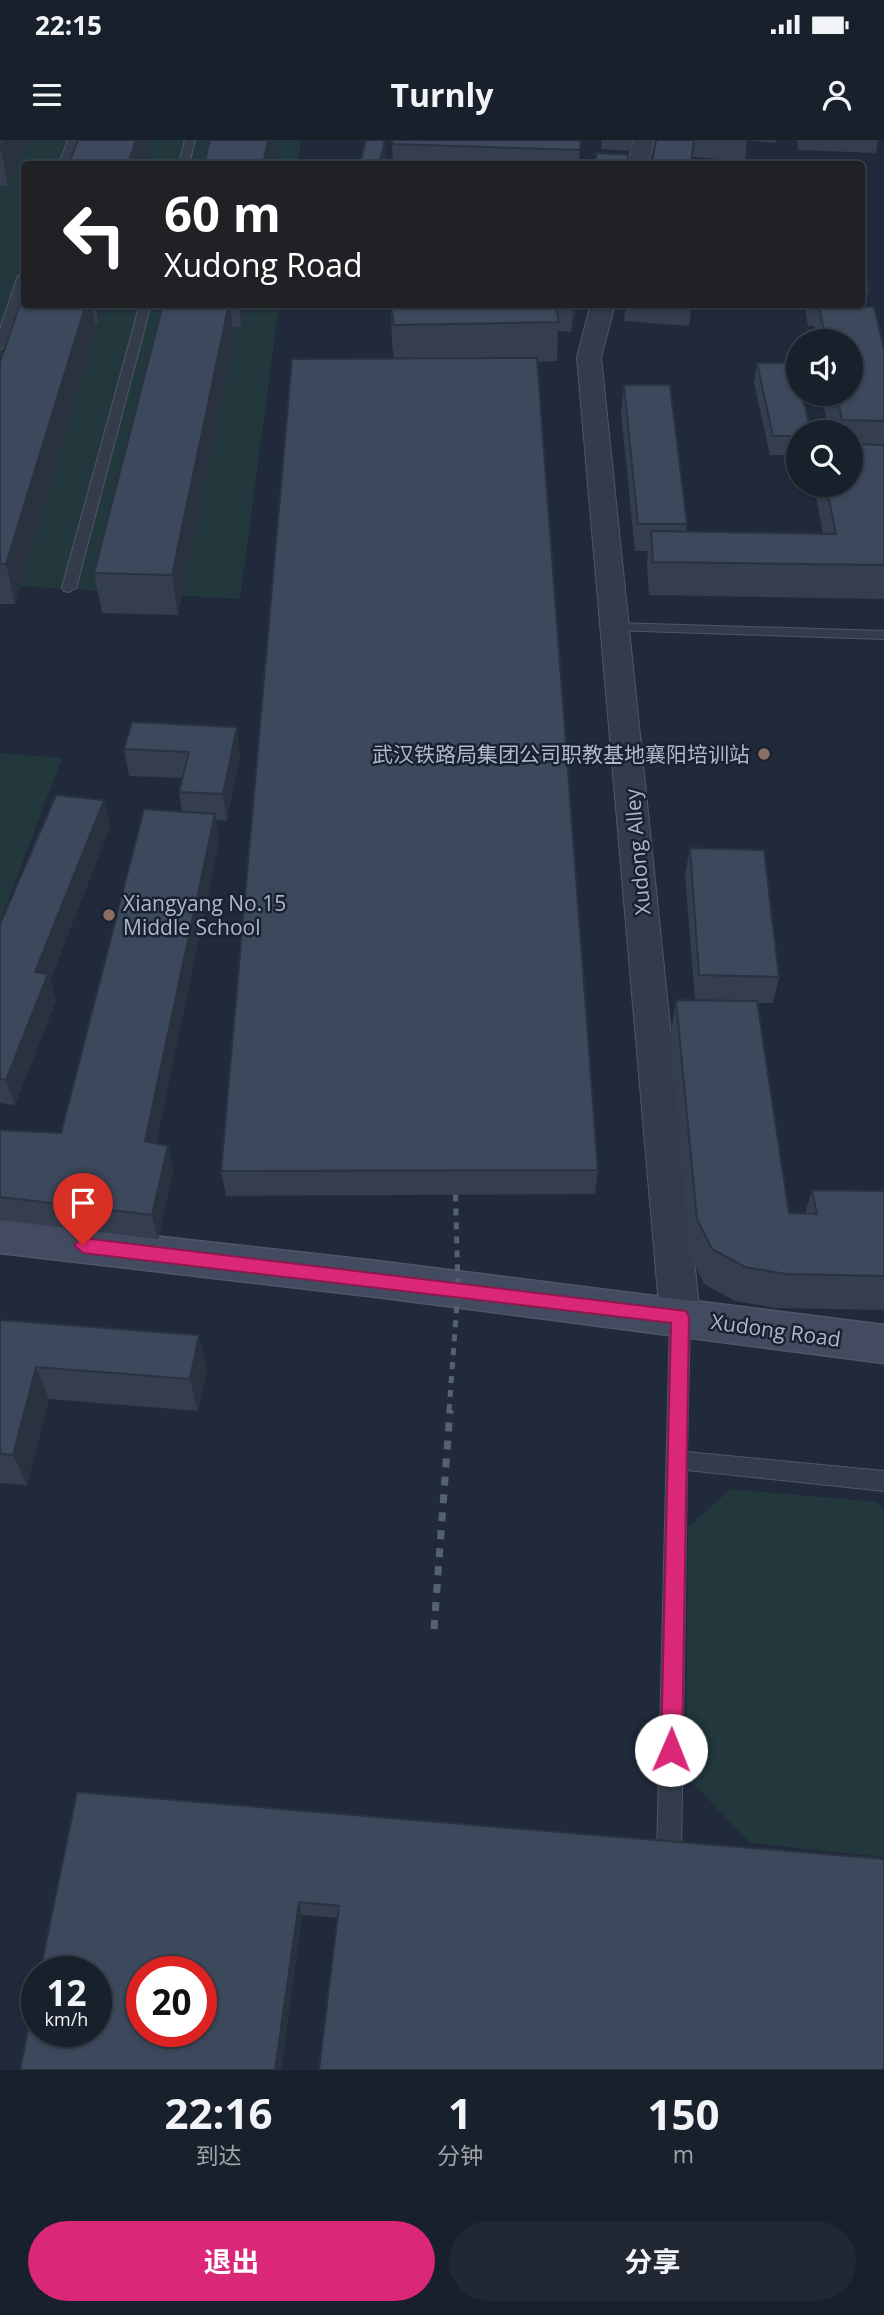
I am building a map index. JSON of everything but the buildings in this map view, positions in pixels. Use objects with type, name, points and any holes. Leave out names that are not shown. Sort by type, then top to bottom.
[{"type":"street","points":[[639,161],[644,140]]},
{"type":"street","name":"Xudong Alley","points":[[602,308],[589,357],[680,1317]]},
{"type":"street","name":"Xudong Road","points":[[0,1236],[884,1344]]},
{"type":"lane","points":[[65,161],[73,140]]},
{"type":"lane","points":[[185,161],[190,140]]},
{"type":"lane","points":[[0,346],[21,285]]},
{"type":"lane","points":[[69,588],[145,308]]},
{"type":"lane","points":[[616,626],[884,635]]},
{"type":"lane","points":[[669,1855],[680,1317]]},
{"type":"lane","points":[[677,1461],[884,1481]]},
{"type":"green space","points":[[0,140],[301,140],[298,161],[21,161],[21,308],[279,308],[240,599],[0,585]]},
{"type":"green space","points":[[0,753],[62,758],[0,922]]},
{"type":"green space","points":[[731,1489],[877,1502],[884,1511],[884,1857],[750,1843],[686,1776],[688,1527]]},
{"type":"railway","points":[[449,1411],[458,1290],[455,1175]]},
{"type":"railway","points":[[434,1629],[450,1410]]},
{"type":"place","name":"武汉铁路局集团公司职教基地襄阳培训站","points":[[764,754]]},
{"type":"place","name":"Xiangyang No.15 Middle School","points":[[109,915]]},
{"type":"route","points":[[83,1245],[680,1317],[671,1750]]}]
